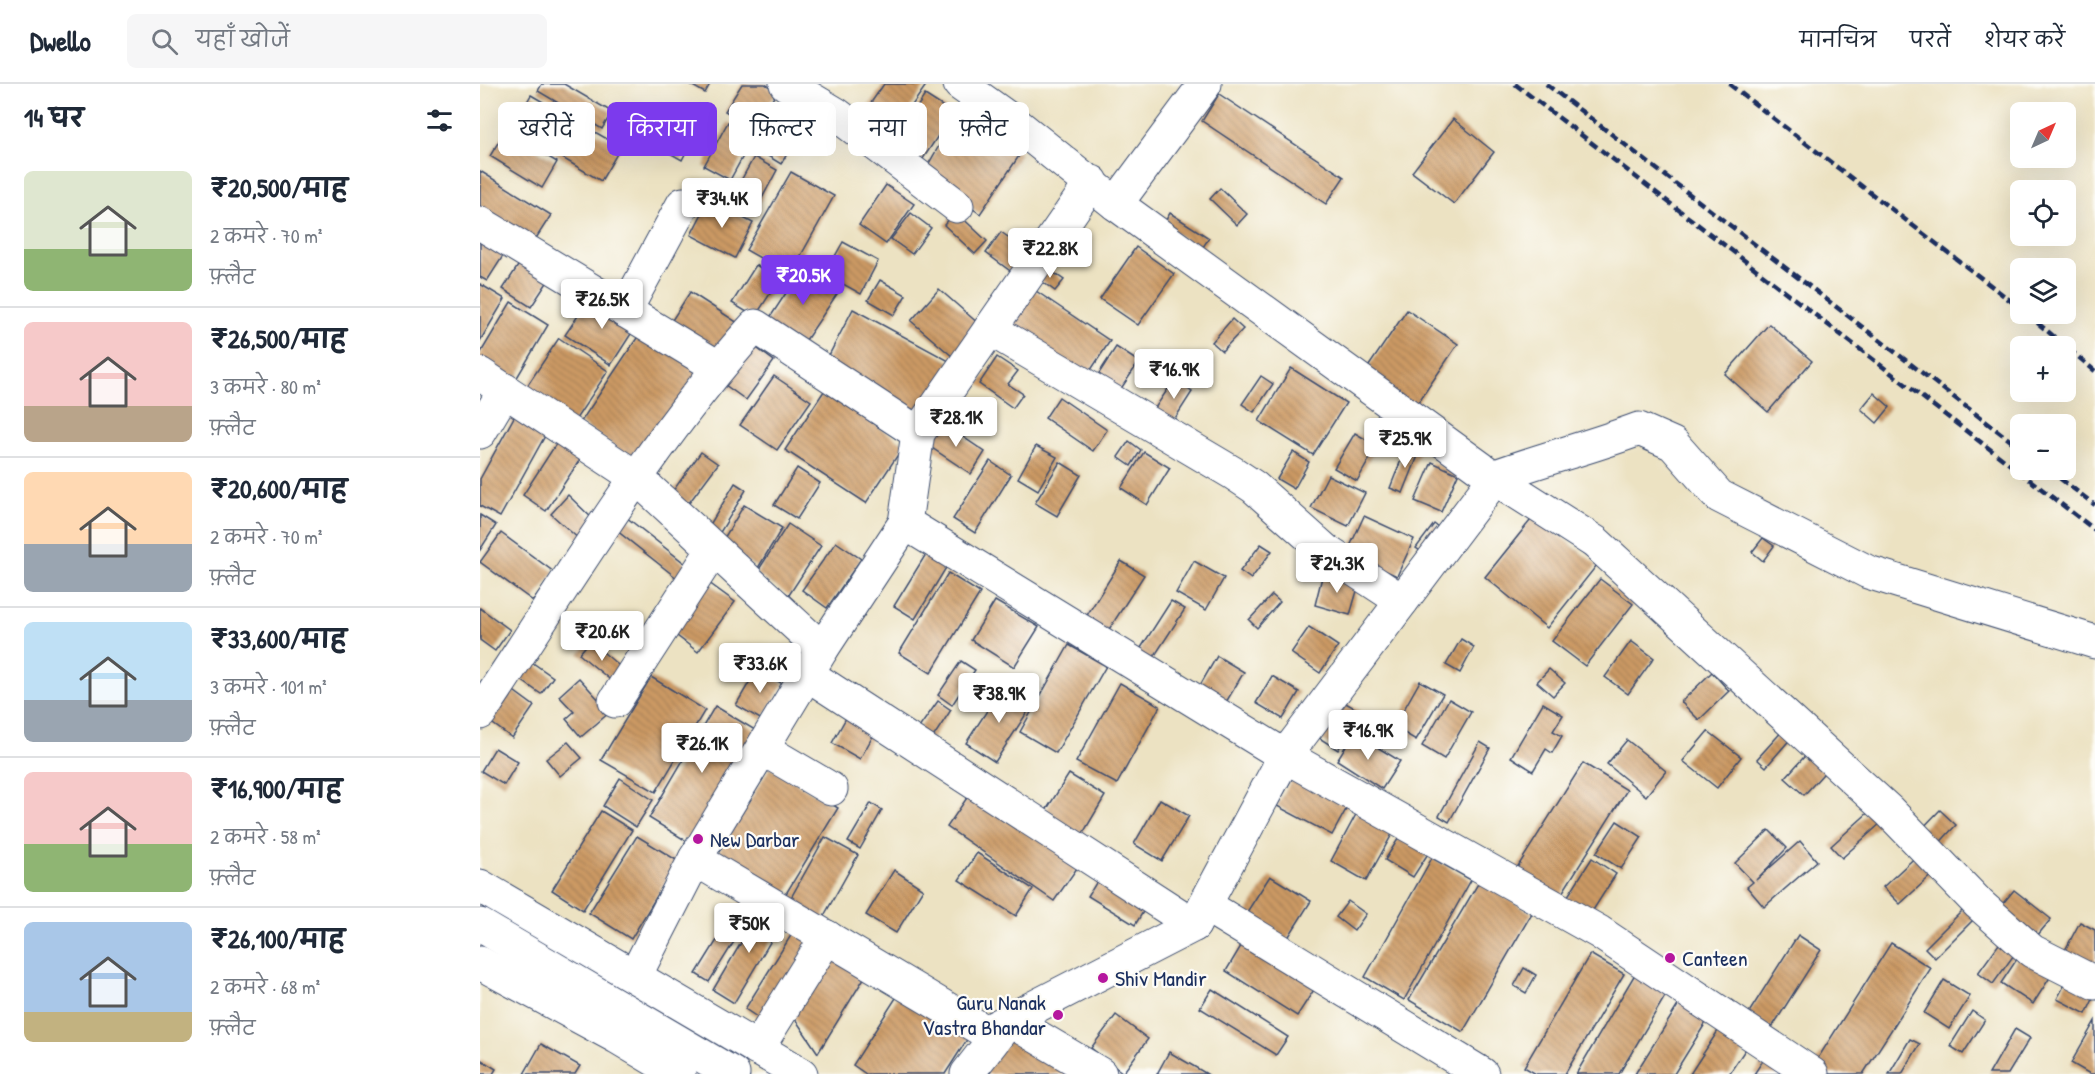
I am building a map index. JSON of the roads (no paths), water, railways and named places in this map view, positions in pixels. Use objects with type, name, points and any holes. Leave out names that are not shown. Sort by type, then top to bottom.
[{"type":"street","points":[[786,84],[836,114],[957,206]]},
{"type":"street","points":[[960,84],[1092,182],[1116,204],[1494,478],[1595,542],[1881,803],[1979,904],[2032,951],[2095,983]]},
{"type":"street","points":[[1116,204],[1205,84]]},
{"type":"street","points":[[635,976],[695,859],[815,661],[905,523],[918,433],[1092,182]]},
{"type":"street","points":[[625,311],[683,204]]},
{"type":"street","points":[[480,223],[718,367]]},
{"type":"street","points":[[483,704],[637,478],[718,367],[755,326],[918,433]]},
{"type":"street","points":[[990,329],[1247,482],[1326,551],[1402,601]]},
{"type":"street","points":[[480,432],[493,382],[637,478],[713,550],[815,661],[1200,915],[1482,1074]]},
{"type":"street","points":[[695,859],[986,1032],[1200,915],[1284,756],[1494,478],[1532,463],[1575,453],[1639,429],[1673,444],[1719,496],[1868,572],[2095,642]]},
{"type":"street","points":[[905,523],[1284,756],[1599,932],[1812,1074]]},
{"type":"street","points":[[615,701],[713,550]]},
{"type":"street","points":[[763,748],[831,789]]},
{"type":"street","points":[[480,886],[801,1074]]},
{"type":"street","points":[[480,925],[734,1074]]},
{"type":"street","points":[[757,1048],[827,937]]},
{"type":"street","points":[[480,963],[617,1037],[679,1074]]},
{"type":"street","points":[[966,1074],[1009,1020]]},
{"type":"street","points":[[1009,1020],[1101,1074]]},
{"type":"railway","points":[[1515,84],[2095,530]]},
{"type":"railway","points":[[1546,84],[2010,440]]},
{"type":"railway","points":[[1729,84],[2010,300]]},
{"type":"railway","points":[[2039,324],[2095,371]]},
{"type":"railway","points":[[2062,480],[2095,505]]},
{"type":"place","name":"New Darbar","points":[[698,839]]},
{"type":"place","name":"Canteen","points":[[1670,958]]},
{"type":"place","name":"Shiv Mandir","points":[[1103,978]]},
{"type":"place","name":"Guru Nanak Vastra Bhandar","points":[[1058,1015]]}]
